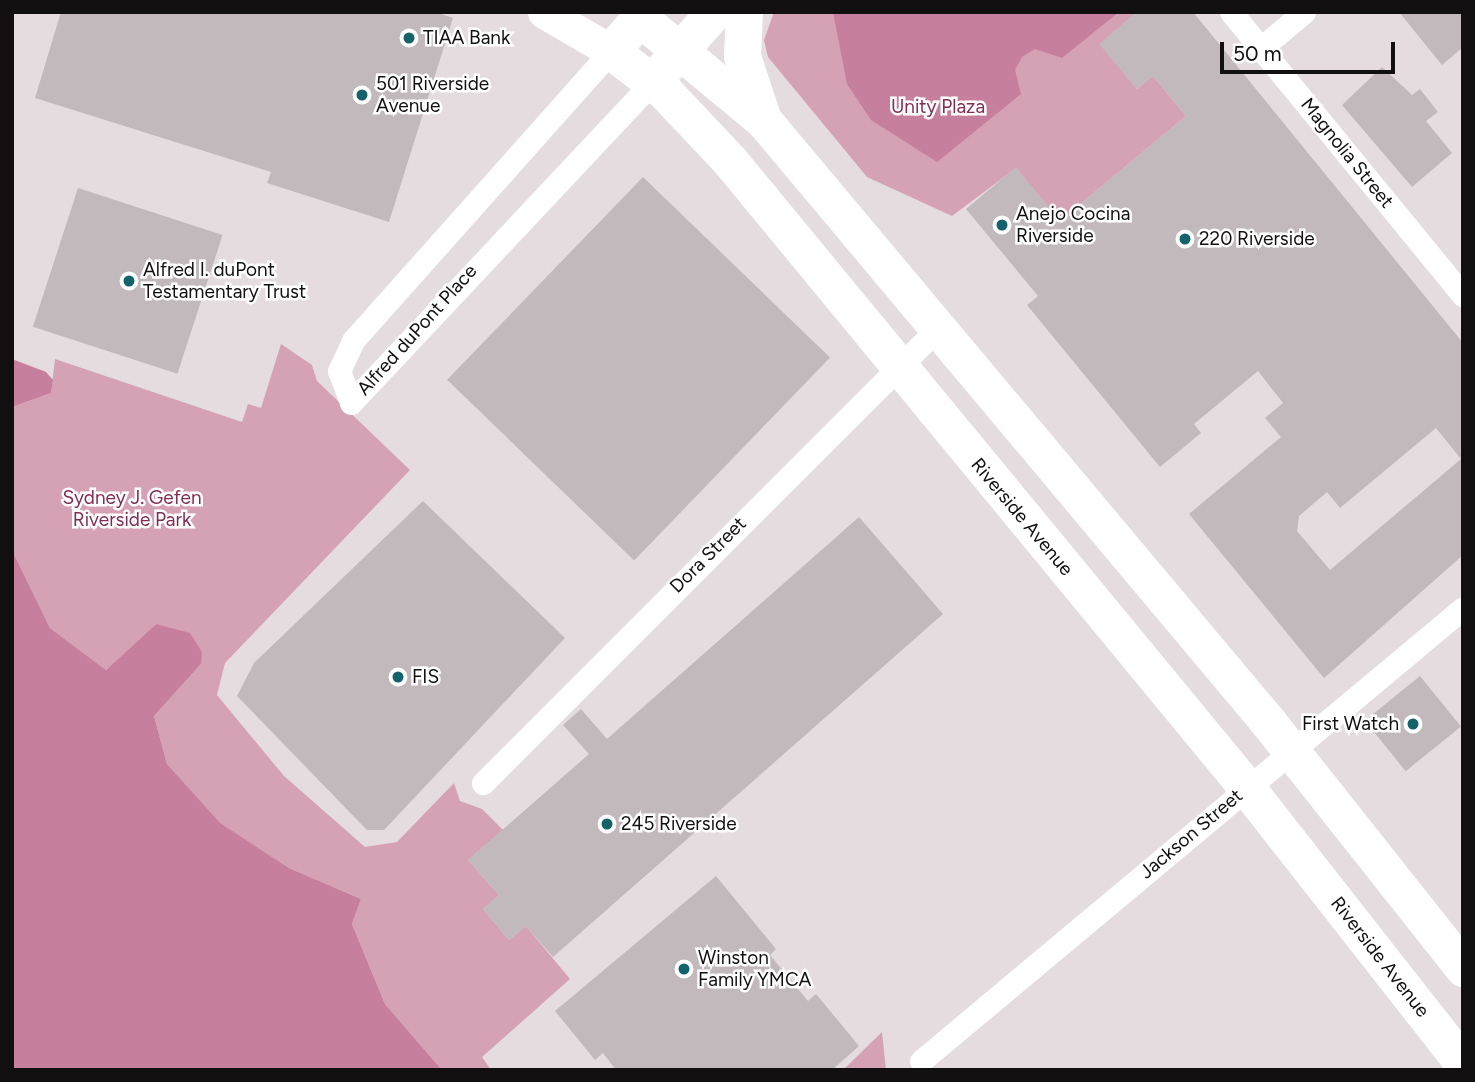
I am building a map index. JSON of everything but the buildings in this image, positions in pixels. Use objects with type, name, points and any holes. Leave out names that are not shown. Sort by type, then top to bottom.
[{"type":"main road","name":"Riverside Avenue","points":[[544,12],[611,51],[653,80],[730,161],[1247,788],[1463,1063]]},
{"type":"main road","points":[[653,80],[714,12]]},
{"type":"main road","points":[[744,12],[742,57],[764,121]]},
{"type":"main road","points":[[611,51],[639,14],[682,48],[764,121],[936,330],[1292,751],[1463,968]]},
{"type":"street","name":"Magnolia Street","points":[[1231,12],[1463,295]]},
{"type":"street","points":[[1261,48],[1304,12]]},
{"type":"street","name":"Alfred duPont Place","points":[[611,51],[353,341],[339,371],[351,403],[653,80]]},
{"type":"street","name":"Dora Street","points":[[483,783],[896,363],[936,330]]},
{"type":"street","name":"Jackson Street","points":[[921,1061],[1463,608]]},
{"type":"green space","name":"Unity Plaza","points":[[774,12],[1137,12],[1100,44],[1137,89],[1153,76],[1186,116],[1060,221],[1016,168],[952,216],[867,177],[768,57],[764,40]]},
{"type":"green space","name":"Sydney J. Gefen Riverside Park","points":[[281,344],[312,365],[317,381],[410,470],[225,663],[217,695],[284,776],[365,847],[397,842],[454,783],[460,801],[482,809],[503,830],[468,860],[499,895],[483,909],[509,940],[526,926],[570,979],[482,1057],[491,1070],[442,1070],[385,1004],[352,924],[361,899],[289,868],[219,823],[167,764],[154,716],[201,664],[156,624],[106,670],[50,628],[12,550],[12,407],[51,393],[55,359],[242,422],[248,404],[261,408]]},
{"type":"green space","points":[[882,1032],[886,1070],[843,1070]]},
{"type":"shaded area","points":[[833,12],[1119,12],[1062,58],[1035,49],[1022,57],[1015,70],[1021,94],[937,162],[871,120],[847,84]]},
{"type":"shaded area","points":[[12,359],[46,372],[53,380],[51,393],[12,407]]},
{"type":"shaded area","points":[[12,550],[50,628],[106,670],[156,624],[190,633],[202,652],[201,664],[154,716],[167,764],[220,823],[289,868],[361,899],[352,924],[385,1004],[442,1070],[12,1070]]},
{"type":"place","name":"TIAA Bank","points":[[409,38]]},
{"type":"place","name":"501 Riverside Avenue","points":[[362,95]]},
{"type":"place","name":"Anejo Cocina Riverside","points":[[1002,225]]},
{"type":"place","name":"220 Riverside","points":[[1185,239]]},
{"type":"place","name":"Alfred I. duPont Testamentary Trust","points":[[129,281]]},
{"type":"place","name":"FIS","points":[[398,677]]},
{"type":"place","name":"First Watch","points":[[1413,724]]},
{"type":"place","name":"245 Riverside","points":[[607,824]]},
{"type":"place","name":"Winston Family YMCA","points":[[684,969]]}]
